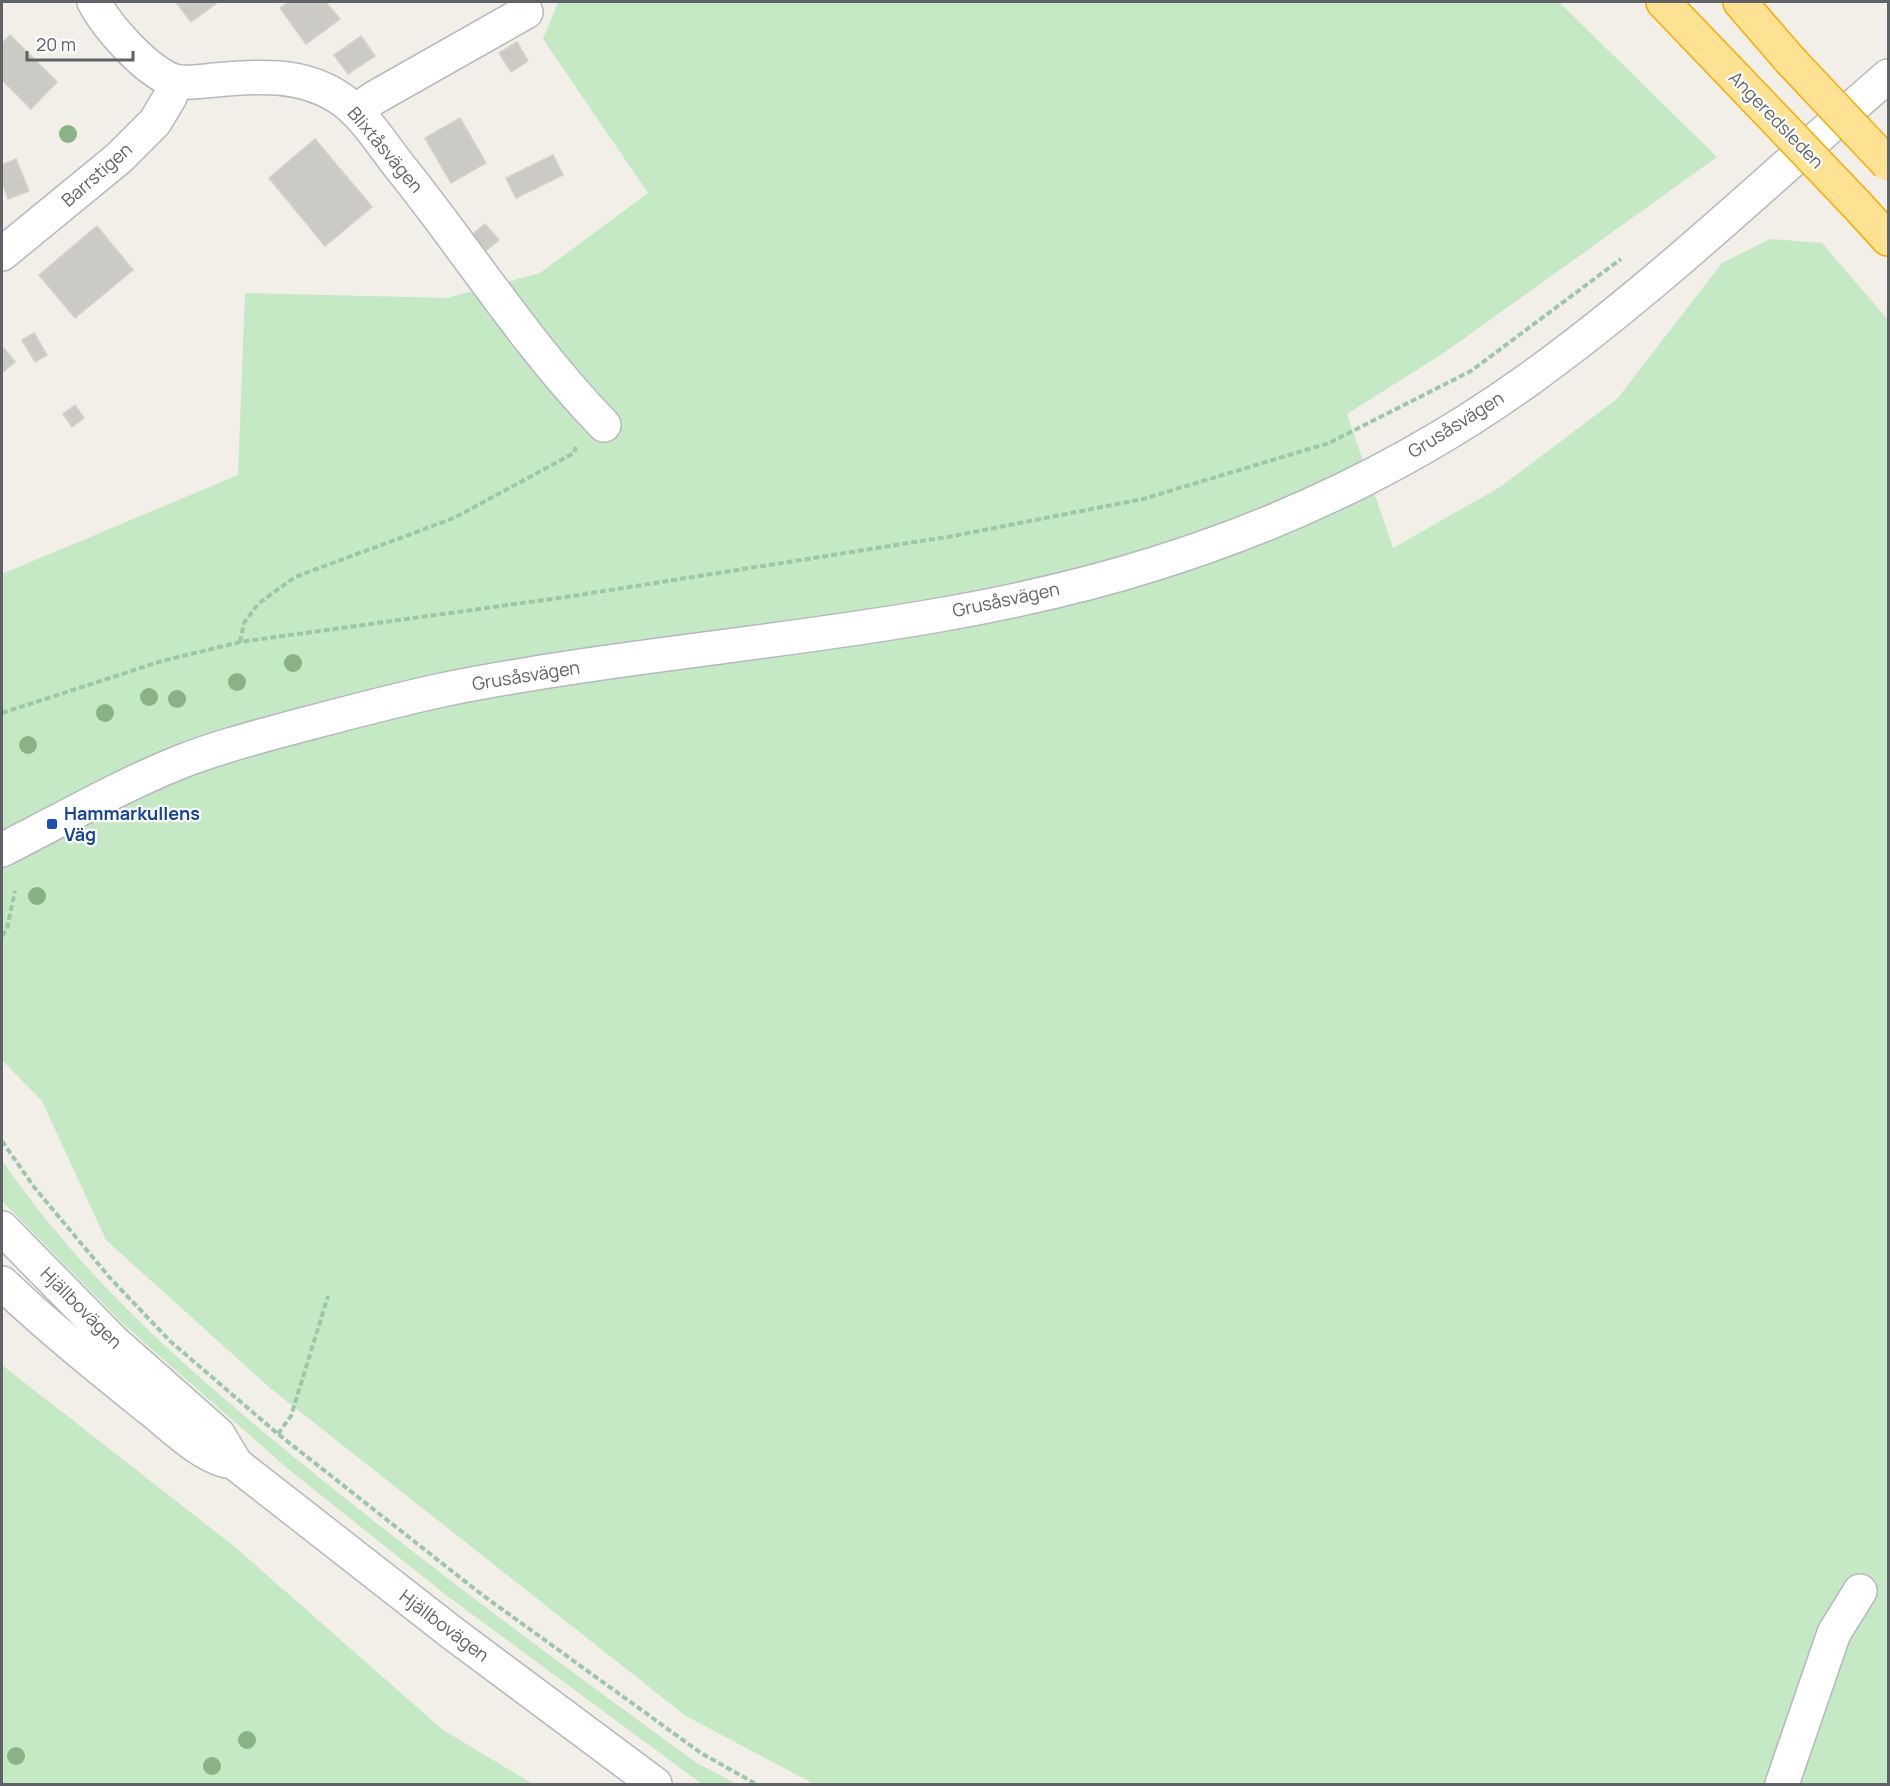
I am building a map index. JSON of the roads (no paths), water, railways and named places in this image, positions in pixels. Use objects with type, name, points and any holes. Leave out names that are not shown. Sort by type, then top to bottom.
[{"type":"highway","name":"Angeredsleden","points":[[1663,2],[1888,239]]},
{"type":"highway","points":[[1740,2],[1790,60],[1888,164]]},
{"type":"street","points":[[94,2],[126,45],[152,68],[175,81]]},
{"type":"street","points":[[355,111],[526,12]]},
{"type":"street","name":"Grusåsvägen","points":[[2,850],[109,792],[186,759],[346,713],[442,690],[991,605],[1154,564],[1290,514],[1379,471],[1441,436],[1527,381],[1619,311],[1888,76]]},
{"type":"street","name":"Blixtåsvägen","points":[[175,81],[242,77],[304,81],[340,98],[355,111],[426,200],[566,386],[604,425]]},
{"type":"street","name":"Barrstigen","points":[[2,254],[119,158],[155,122],[170,97],[175,81]]},
{"type":"street","name":"Hjällbovägen","points":[[2,1228],[114,1342],[218,1434],[236,1464]]},
{"type":"street","name":"Hjällbovägen","points":[[2,1283],[50,1329],[172,1426],[214,1457],[236,1464],[451,1632],[655,1785]]},
{"type":"street","points":[[1782,1785],[1834,1633],[1860,1591]]},
{"type":"place","name":"Hammarkullens Väg","points":[[52,824]]}]
